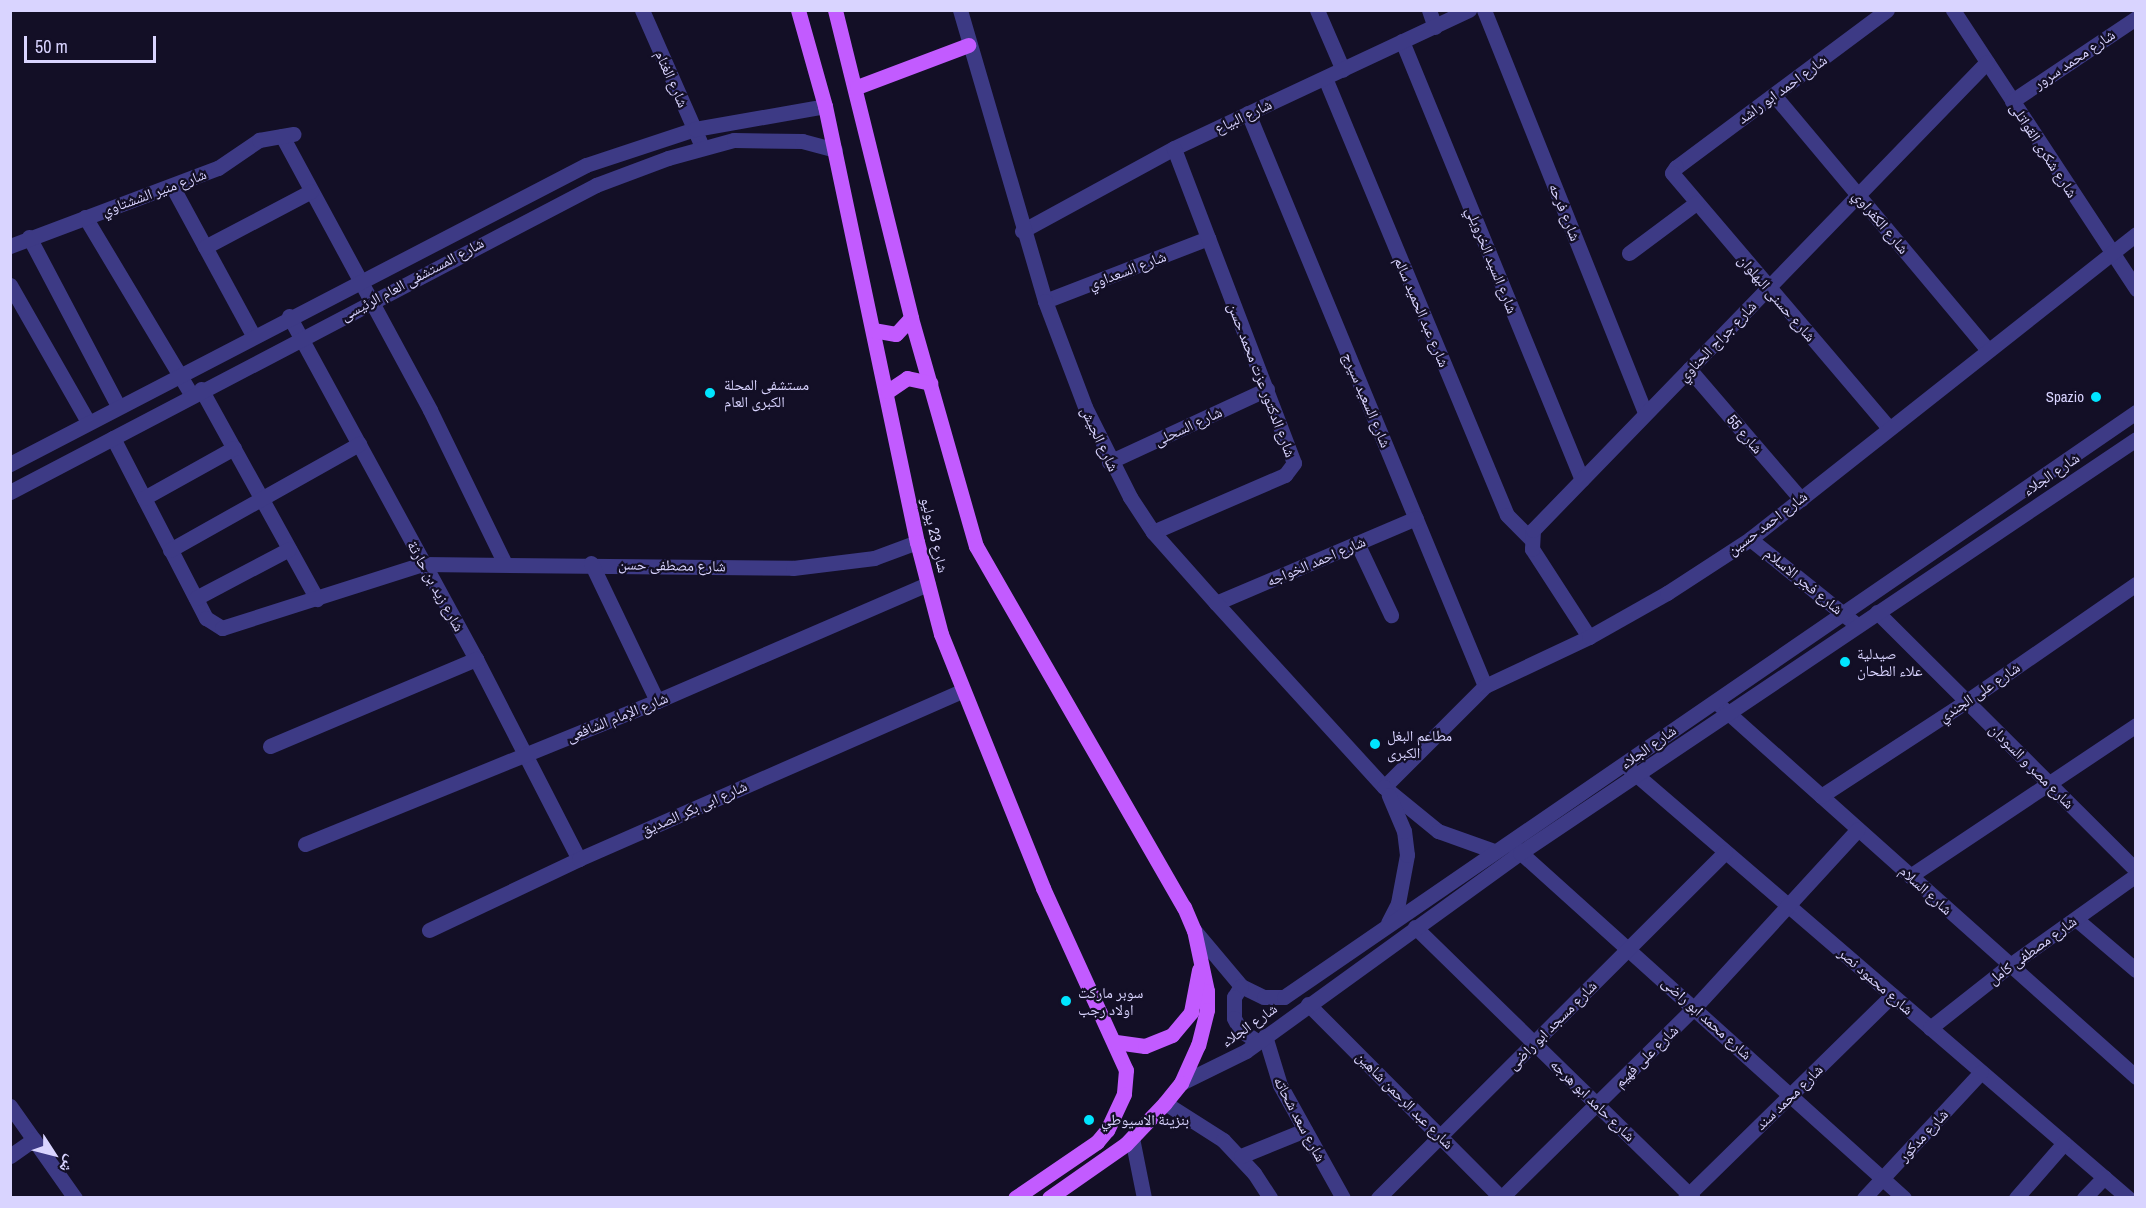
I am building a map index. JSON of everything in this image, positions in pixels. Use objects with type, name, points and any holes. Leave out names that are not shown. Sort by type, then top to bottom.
[{"type":"main road","name":"شارع 23 يوليو","points":[[798,10],[835,150],[888,391],[927,584],[961,691],[1043,888],[1116,1042]]},
{"type":"main road","points":[[835,10],[857,87],[911,318],[970,532],[982,562],[1194,930],[1200,958],[1195,998],[1183,1025],[1159,1042],[1130,1046],[1116,1042]]},
{"type":"main road","points":[[857,87],[968,45]]},
{"type":"main road","points":[[873,330],[896,334],[911,318]]},
{"type":"main road","points":[[888,391],[907,378],[930,383]]},
{"type":"main road","name":"شارع الجلاء","points":[[1049,1197],[1132,1138],[1181,1083],[1198,1045],[1207,1010],[1200,958]]},
{"type":"main road","points":[[1015,1197],[1097,1142],[1107,1130],[1124,1094],[1126,1070],[1116,1042]]},
{"type":"street","name":"شارع الغنام","points":[[642,10],[702,147]]},
{"type":"street","name":"شارع الجيش","points":[[960,10],[1022,231],[1045,301],[1109,462],[1153,532],[1384,787],[1449,838],[1494,851]]},
{"type":"street","points":[[1317,10],[1343,70]]},
{"type":"street","points":[[1429,10],[1435,27]]},
{"type":"street","name":"شارع البياع","points":[[1022,231],[1174,148],[1469,10]]},
{"type":"street","name":"شارع فرحه","points":[[1484,10],[1645,413]]},
{"type":"street","name":"شارع احمد ابو راشد","points":[[1676,167],[1887,10]]},
{"type":"street","name":"شارع شكرى القواتلى","points":[[1953,10],[2136,289]]},
{"type":"street","name":"شارع محمد سرور","points":[[2012,101],[2133,24]]},
{"type":"street","name":"شارع السيد الخرويلي","points":[[1402,41],[1582,479]]},
{"type":"street","name":"شارع جراج الحناوي","points":[[1530,538],[1539,522],[1859,196],[1986,62]]},
{"type":"street","name":"شارع عبد الحميد سالم","points":[[1325,78],[1507,515],[1530,538]]},
{"type":"street","name":"شارع الكفراوي","points":[[1774,95],[1988,350]]},
{"type":"street","name":"شارع المستشفى العام الرئيسى","points":[[10,464],[289,316],[586,165],[695,129],[825,106]]},
{"type":"street","name":"شارع السعيد سيرج","points":[[1248,113],[1485,686]]},
{"type":"street","name":"شارع منير الششتاوي","points":[[10,246],[218,168],[259,140],[288,135],[311,191]]},
{"type":"street","name":"شارع المستشفى العام الرئيسى","points":[[10,492],[196,392],[596,185],[702,147],[768,138],[835,150]]},
{"type":"street","name":"شارع الدكتور عزت محمد حسن","points":[[1153,532],[1290,472],[1294,459],[1174,148]]},
{"type":"street","name":"شارع حسنى البهلوان","points":[[1676,167],[1673,177],[1888,427]]},
{"type":"street","points":[[172,186],[253,335]]},
{"type":"street","points":[[205,247],[311,191],[371,301],[505,564]]},
{"type":"street","points":[[1629,254],[1696,203]]},
{"type":"street","points":[[85,218],[179,374],[196,392],[234,448],[316,599]]},
{"type":"street","points":[[476,221],[486,241]]},
{"type":"street","name":"شارع احمد حسين","points":[[1384,787],[1485,686],[1589,637],[1750,538],[1888,427],[2136,234]]},
{"type":"street","points":[[29,237],[118,406]]},
{"type":"street","name":"شارع السعداوي","points":[[1045,301],[1208,238]]},
{"type":"street","points":[[10,285],[15,305],[88,422]]},
{"type":"street","name":"شارع زيد بن حارثة","points":[[289,316],[477,659],[579,859]]},
{"type":"street","name":"شارع 55","points":[[1689,369],[1801,499]]},
{"type":"street","name":"شارع السحلى","points":[[1109,462],[1267,389]]},
{"type":"street","name":"شارع الجلاء","points":[[1194,930],[1241,986],[1264,997],[1284,997],[2136,412]]},
{"type":"street","name":"شارع مصطفى حسن","points":[[113,438],[210,623],[222,628],[423,564],[591,563],[793,568],[874,558],[917,542]]},
{"type":"street","name":"شارع الجلاء","points":[[1181,1083],[1230,1061],[1520,853],[1638,777],[1857,625],[2136,439]]},
{"type":"street","points":[[170,550],[359,444]]},
{"type":"street","points":[[144,498],[234,448]]},
{"type":"street","name":"شارع احمد الخواجه","points":[[1216,603],[1416,518]]},
{"type":"street","points":[[1530,538],[1532,549],[1589,637]]},
{"type":"street","name":"شارع فجر الاسلام","points":[[1750,538],[1857,625]]},
{"type":"street","points":[[1357,543],[1391,615]]},
{"type":"street","points":[[196,598],[290,549]]},
{"type":"street","points":[[591,563],[657,701]]},
{"type":"street","name":"شارع الإمام الشافعى","points":[[305,844],[657,701],[927,584]]},
{"type":"street","name":"شارع على الجندي","points":[[1821,796],[1967,701],[2136,584]]},
{"type":"street","name":"شارع مصر و السودان","points":[[1877,612],[2136,870]]},
{"type":"street","points":[[270,746],[477,659]]},
{"type":"street","name":"شارع ابى بكر الصديق","points":[[429,930],[579,859],[961,691]]},
{"type":"street","name":"شارع السلام","points":[[1716,702],[2136,1077]]},
{"type":"street","points":[[1910,876],[2136,725]]},
{"type":"street","name":"شارع محمود نصر","points":[[1625,765],[2127,1197]]},
{"type":"street","name":"شارع الجيش","points":[[1384,787],[1404,831],[1407,855],[1398,903],[1387,925]]},
{"type":"street","name":"شارع على فهيم","points":[[1501,1197],[1695,1007],[1858,829]]},
{"type":"street","name":"شارع محمد ابو راضى","points":[[1509,842],[1904,1197]]},
{"type":"street","name":"شارع مسجد ابو راضى","points":[[1378,1197],[1443,1137],[1725,852]]},
{"type":"street","name":"شارع مصطفى كامل","points":[[1930,1028],[2010,964],[2136,875]]},
{"type":"street","points":[[2076,919],[2136,970]]},
{"type":"street","name":"شارع حامد ابو هرجه","points":[[1415,927],[1689,1196]]},
{"type":"street","points":[[1241,986],[1234,997],[1234,1018],[1240,1030],[1261,1039]]},
{"type":"street","name":"شارع محمد سند","points":[[1689,1196],[1892,995]]},
{"type":"street","name":"شارع عبد الرحمن شاهين","points":[[1308,1004],[1501,1197]]},
{"type":"street","name":"شارع سعد شحاته","points":[[1261,1039],[1280,1085],[1343,1197]]},
{"type":"street","name":"شارع مدكور","points":[[1864,1197],[1981,1072]]},
{"type":"street","points":[[1165,1103],[1206,1126],[1240,1156],[1270,1197]]},
{"type":"street","points":[[10,1106],[75,1197]]},
{"type":"street","points":[[1240,1156],[1305,1130]]},
{"type":"street","points":[[1132,1138],[1144,1197]]},
{"type":"street","points":[[10,1156],[34,1139]]},
{"type":"street","points":[[2016,1197],[2064,1143]]},
{"type":"street","points":[[2084,1197],[2104,1177]]},
{"type":"place","name":"مستشفى المحلة الكبرى العام","points":[[710,393]]},
{"type":"place","name":"Spazio","points":[[2096,397]]},
{"type":"place","name":"صيدلية علاء الطحان","points":[[1845,662]]},
{"type":"place","name":"مطاعم البغل الكبرى","points":[[1375,744]]},
{"type":"place","name":"سوبر ماركت اولاد رجب","points":[[1066,1001]]},
{"type":"place","name":"بنزينة الاسيوطي","points":[[1089,1120]]}]
